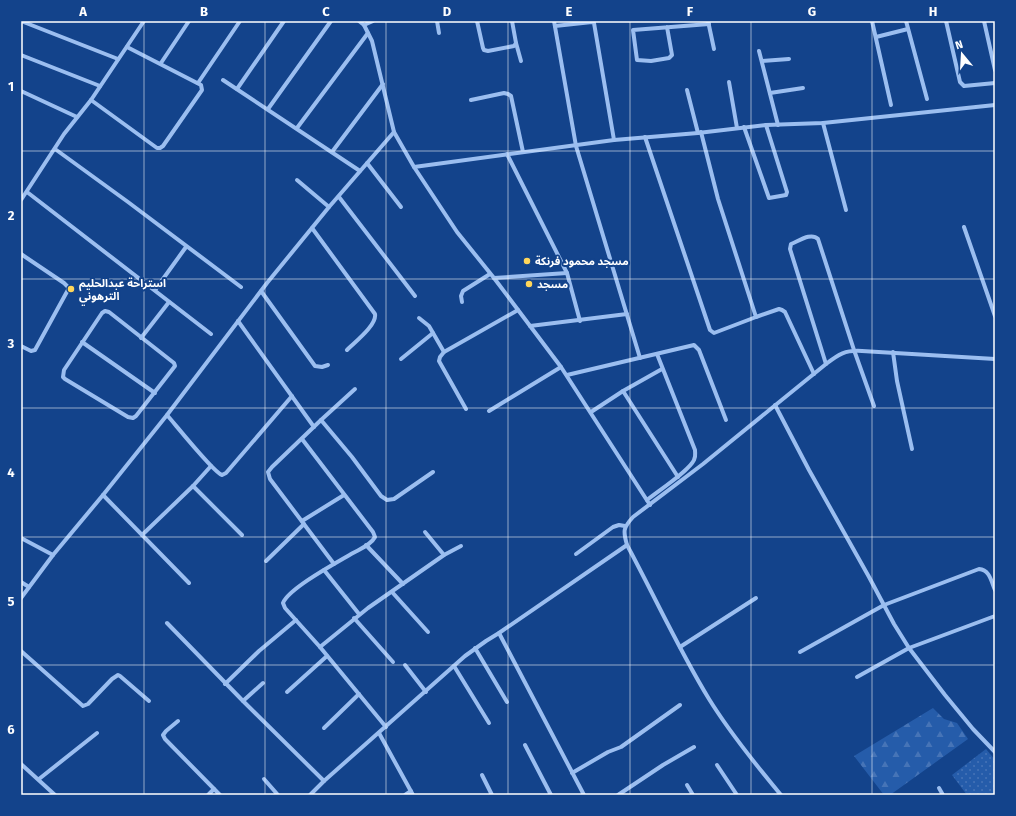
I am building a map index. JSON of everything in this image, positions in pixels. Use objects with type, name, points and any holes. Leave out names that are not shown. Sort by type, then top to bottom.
[{"type":"street","points":[[21,21],[118,59]]},
{"type":"street","points":[[21,200],[144,21]]},
{"type":"street","points":[[161,63],[189,21]]},
{"type":"street","points":[[198,83],[240,21]]},
{"type":"street","points":[[237,89],[284,21]]},
{"type":"street","points":[[268,109],[331,21]]},
{"type":"street","points":[[359,21],[364,25],[368,32],[383,84],[394,132],[414,167],[457,232],[494,278],[561,367],[650,505]]},
{"type":"street","points":[[364,25],[373,21]]},
{"type":"street","points":[[437,21],[439,33]]},
{"type":"street","points":[[477,21],[484,50],[488,51],[514,46],[516,42]]},
{"type":"street","points":[[512,21],[521,61]]},
{"type":"street","points":[[872,21],[891,105]]},
{"type":"street","points":[[906,21],[927,99]]},
{"type":"street","points":[[946,21],[960,82],[964,86],[995,83]]},
{"type":"street","points":[[984,21],[995,70]]},
{"type":"street","points":[[667,27],[672,55],[671,57],[651,61],[638,60],[633,30],[708,22],[714,49]]},
{"type":"street","points":[[614,140],[594,23],[554,23],[576,146],[640,358]]},
{"type":"street","points":[[876,37],[908,29]]},
{"type":"street","points":[[297,128],[368,32]]},
{"type":"street","points":[[990,46],[995,46]]},
{"type":"street","points":[[91,100],[157,148],[160,148],[163,146],[202,90],[201,85],[198,83],[127,47]]},
{"type":"street","points":[[759,51],[778,125]]},
{"type":"street","points":[[21,55],[100,86]]},
{"type":"street","points":[[762,61],[789,59]]},
{"type":"street","points":[[223,80],[360,171]]},
{"type":"street","points":[[728,82],[737,128]]},
{"type":"street","points":[[332,152],[383,84]]},
{"type":"street","points":[[770,93],[802,88]]},
{"type":"street","points":[[21,90],[77,117]]},
{"type":"street","points":[[687,90],[718,199],[756,316]]},
{"type":"street","points":[[471,100],[504,93],[511,96],[523,152]]},
{"type":"street","points":[[414,167],[614,140],[700,133],[766,125],[823,123],[995,104]]},
{"type":"street","points":[[823,123],[846,210]]},
{"type":"street","points":[[744,128],[769,198],[786,195],[787,192],[766,125]]},
{"type":"street","points":[[21,598],[53,555],[103,496],[167,415],[261,291],[329,207],[394,132]]},
{"type":"street","points":[[645,137],[710,330],[714,333],[756,316],[778,309],[782,310],[785,312],[814,374]]},
{"type":"street","points":[[55,149],[241,287]]},
{"type":"street","points":[[507,154],[567,273],[580,321]]},
{"type":"street","points":[[367,163],[401,207]]},
{"type":"street","points":[[297,180],[329,207]]},
{"type":"street","points":[[27,192],[211,334]]},
{"type":"street","points":[[339,197],[415,296]]},
{"type":"street","points":[[964,227],[995,316]]},
{"type":"street","points":[[312,228],[375,314],[373,324],[347,350]]},
{"type":"street","points":[[826,364],[790,249],[792,244],[810,236],[818,239],[874,406]]},
{"type":"street","points":[[155,290],[186,247]]},
{"type":"street","points":[[21,254],[69,288],[35,350],[31,352],[21,346]]},
{"type":"street","points":[[494,278],[567,273]]},
{"type":"street","points":[[462,302],[461,296],[463,291],[490,274]]},
{"type":"street","points":[[261,291],[314,366],[322,367],[328,365]]},
{"type":"street","points":[[142,338],[169,302]]},
{"type":"street","points":[[466,409],[439,361],[440,357],[444,352],[518,310]]},
{"type":"street","points":[[105,311],[109,312],[142,338],[174,362],[175,366],[136,416],[130,418],[63,377],[64,370],[102,313],[105,311]]},
{"type":"street","points":[[530,326],[627,314]]},
{"type":"street","points":[[419,318],[429,326],[444,352]]},
{"type":"street","points":[[238,321],[314,427]]},
{"type":"street","points":[[402,359],[433,333]]},
{"type":"street","points":[[82,342],[155,393]]},
{"type":"street","points":[[567,376],[692,345],[696,346],[726,420]]},
{"type":"street","points":[[781,795],[734,735],[710,700],[680,647],[628,546],[624,534],[625,526],[633,517],[703,464],[826,364],[846,351],[893,352],[995,359]]},
{"type":"street","points":[[893,352],[897,381],[912,449]]},
{"type":"street","points":[[647,500],[678,477],[696,458],[695,450],[657,354]]},
{"type":"street","points":[[488,411],[561,367]]},
{"type":"street","points":[[591,412],[623,391],[662,369]]},
{"type":"street","points":[[334,564],[270,479],[268,472],[355,389]]},
{"type":"street","points":[[623,391],[678,477]]},
{"type":"street","points":[[167,415],[211,466],[222,475],[226,473],[292,396]]},
{"type":"street","points":[[775,405],[809,470],[894,624],[909,648],[973,729],[995,752]]},
{"type":"street","points":[[321,420],[352,457],[381,496],[387,500],[394,499],[433,472]]},
{"type":"street","points":[[302,439],[375,536],[374,540],[288,594],[283,603],[285,608],[320,646],[386,727]]},
{"type":"street","points":[[142,535],[193,486],[211,466]]},
{"type":"street","points":[[193,486],[242,535]]},
{"type":"street","points":[[266,561],[303,523],[344,495]]},
{"type":"street","points":[[103,496],[189,583]]},
{"type":"street","points":[[576,554],[613,527],[619,525],[625,526]]},
{"type":"street","points":[[425,532],[444,555]]},
{"type":"street","points":[[21,538],[53,555]]},
{"type":"street","points":[[366,545],[403,584]]},
{"type":"street","points":[[320,646],[354,618],[444,555],[461,546]]},
{"type":"street","points":[[310,795],[475,648],[628,546]]},
{"type":"street","points":[[800,652],[884,605],[979,569],[984,569],[988,572],[995,590]]},
{"type":"street","points":[[324,570],[360,614]]},
{"type":"street","points":[[21,582],[29,587]]},
{"type":"street","points":[[392,592],[428,632]]},
{"type":"street","points":[[680,647],[756,598]]},
{"type":"street","points":[[857,677],[909,648],[995,616]]},
{"type":"street","points":[[354,618],[392,662]]},
{"type":"street","points":[[226,684],[259,651],[296,620]]},
{"type":"street","points":[[167,624],[324,781]]},
{"type":"street","points":[[499,633],[584,795]]},
{"type":"street","points":[[475,648],[507,702]]},
{"type":"street","points":[[21,651],[84,706],[88,704],[112,678],[118,675],[149,701]]},
{"type":"street","points":[[287,692],[327,656]]},
{"type":"street","points":[[405,665],[426,692]]},
{"type":"street","points":[[454,666],[489,723]]},
{"type":"street","points":[[243,701],[263,683]]},
{"type":"street","points":[[324,728],[359,694]]},
{"type":"street","points":[[572,773],[608,752],[621,747],[680,705]]},
{"type":"street","points":[[178,720],[166,731],[164,735],[165,739],[220,795]]},
{"type":"street","points":[[38,779],[97,733]]},
{"type":"street","points":[[379,733],[413,795]]},
{"type":"street","points":[[525,745],[551,795]]},
{"type":"street","points":[[618,795],[663,765],[694,747]]},
{"type":"street","points":[[21,764],[55,795]]},
{"type":"street","points":[[717,765],[737,795]]},
{"type":"street","points":[[482,775],[492,795]]},
{"type":"street","points":[[264,779],[278,795]]},
{"type":"street","points":[[687,785],[693,795]]},
{"type":"street","points":[[939,788],[943,795]]},
{"type":"street","points":[[208,795],[214,789]]},
{"type":"street","points":[[405,795],[411,790]]},
{"type":"green space","points":[[933,708],[944,719],[957,723],[968,739],[890,795],[884,795],[854,756]]},
{"type":"green space","points":[[986,749],[995,760],[995,795],[967,795],[952,775]]},
{"type":"place","name":"مسجد محمود فرنكة","points":[[527,261]]},
{"type":"place","name":"مسجد","points":[[529,284]]},
{"type":"place","name":"استراحة عبدالحليم الترهوني","points":[[71,289]]}]
